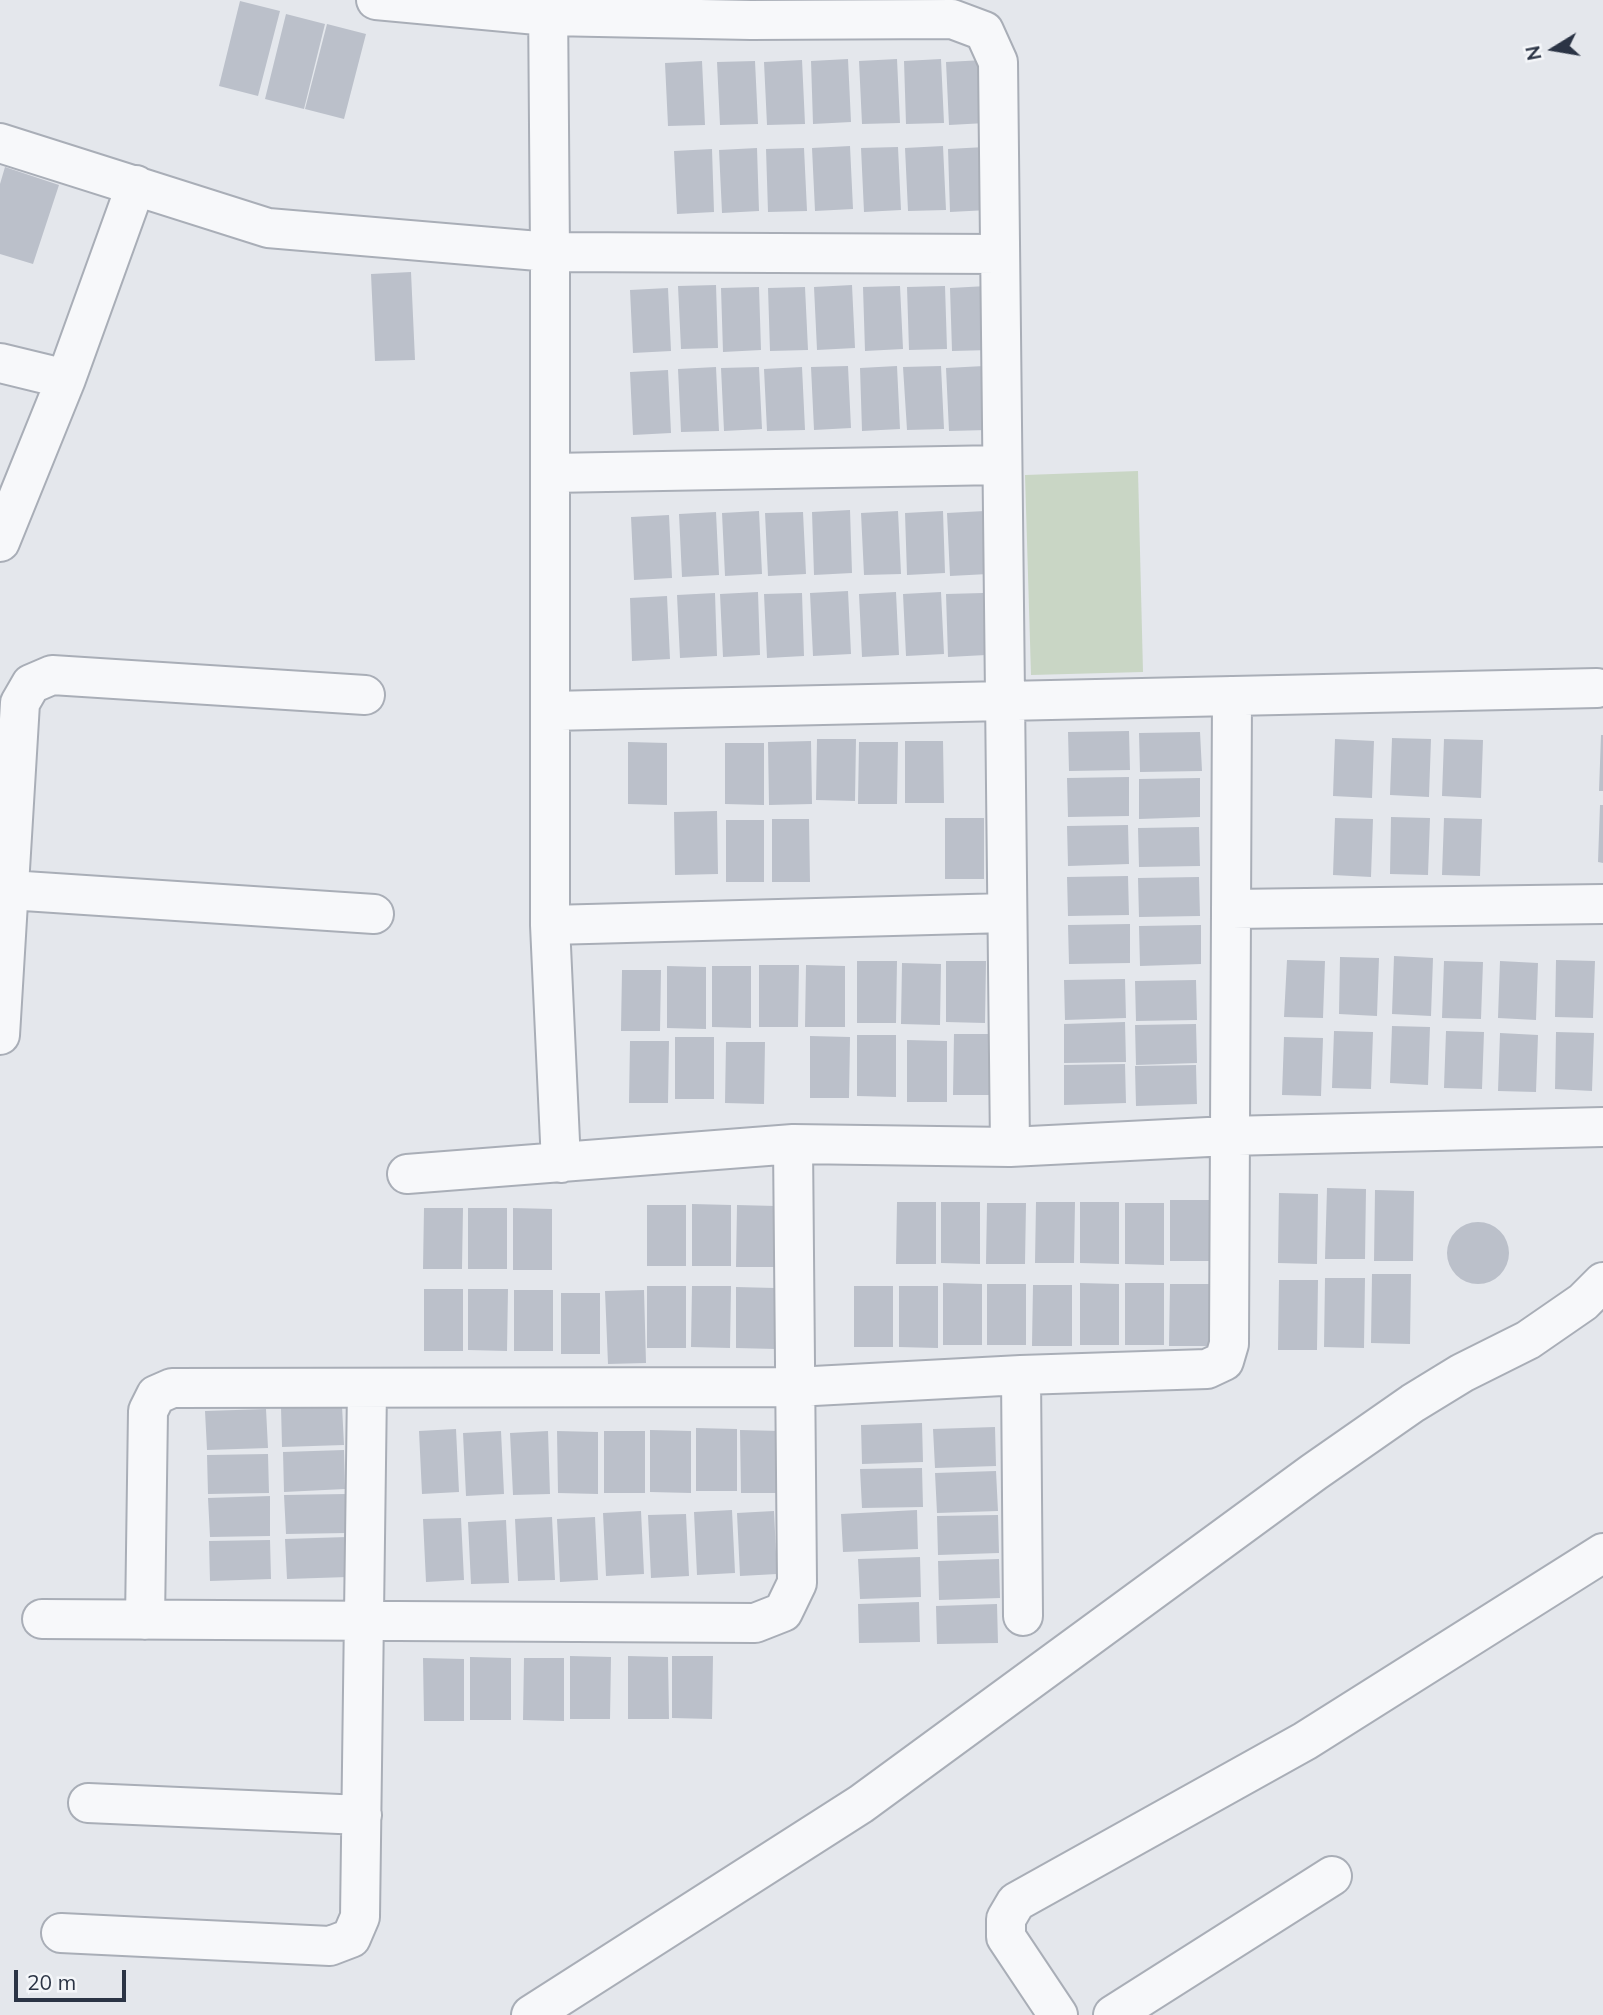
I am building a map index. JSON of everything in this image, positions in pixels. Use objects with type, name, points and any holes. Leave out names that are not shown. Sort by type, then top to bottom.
[{"type":"street","points":[[376,0],[548,8],[751,10],[952,19],[984,31],[998,62],[1010,1147]]},
{"type":"street","points":[[548,8],[550,925],[561,1163]]},
{"type":"street","points":[[0,143],[268,228],[550,252],[999,254]]},
{"type":"street","points":[[0,542],[65,379],[136,185]]},
{"type":"street","points":[[0,363],[65,379]]},
{"type":"street","points":[[550,473],[1002,465]]},
{"type":"street","points":[[0,1035],[20,703],[31,684],[52,675],[365,695]]},
{"type":"street","points":[[550,710],[1597,688]]},
{"type":"street","points":[[145,1620],[148,1411],[156,1395],[172,1388],[795,1387],[1021,1375],[1207,1369],[1224,1361],[1229,1344],[1232,696]]},
{"type":"street","points":[[9,890],[374,914]]},
{"type":"street","points":[[1232,909],[1603,904]]},
{"type":"street","points":[[550,925],[1007,913]]},
{"type":"street","points":[[407,1174],[793,1144],[1010,1147],[1228,1136],[1603,1127]]},
{"type":"street","points":[[43,1619],[755,1623],[783,1612],[797,1583],[793,1144]]},
{"type":"street","points":[[531,2015],[861,1804],[1314,1472],[1413,1403],[1462,1373],[1528,1340],[1583,1302],[1603,1282]]},
{"type":"street","points":[[1021,1375],[1023,1616]]},
{"type":"street","points":[[61,1933],[330,1946],[351,1938],[360,1917],[367,1388]]},
{"type":"street","points":[[1058,2015],[1006,1937],[1006,1919],[1016,1902],[1305,1741],[1603,1553]]},
{"type":"street","points":[[88,1803],[362,1815]]},
{"type":"street","points":[[1113,2015],[1332,1877]]},
{"type":"green space","points":[[1138,471],[1143,672],[1031,675],[1025,475]]},
{"type":"building","points":[[240,1],[280,11],[258,96],[219,86]]},
{"type":"building","points":[[286,14],[325,24],[304,109],[265,99]]},
{"type":"building","points":[[327,24],[366,34],[344,119],[305,109]]},
{"type":"building","points":[[848,59],[851,122],[813,124],[811,61]]},
{"type":"building","points":[[897,59],[900,123],[862,124],[859,61]]},
{"type":"building","points":[[941,59],[944,123],[906,124],[904,61]]},
{"type":"building","points":[[802,60],[805,124],[767,125],[764,62]]},
{"type":"building","points":[[984,60],[986,123],[949,125],[946,62]]},
{"type":"building","points":[[702,61],[705,125],[668,126],[665,63]]},
{"type":"building","points":[[755,61],[758,124],[720,125],[717,62]]},
{"type":"building","points":[[850,146],[853,209],[815,211],[812,148]]},
{"type":"building","points":[[943,146],[946,210],[908,211],[905,148]]},
{"type":"building","points":[[898,147],[901,210],[864,212],[861,148]]},
{"type":"building","points":[[985,147],[988,210],[950,212],[948,149]]},
{"type":"building","points":[[757,148],[759,211],[722,213],[719,150]]},
{"type":"building","points":[[804,148],[807,211],[768,212],[766,149]]},
{"type":"building","points":[[712,149],[714,212],[677,214],[674,151]]},
{"type":"building","points":[[5,167],[59,185],[33,264],[0,254],[0,184]]},
{"type":"building","points":[[411,272],[415,360],[375,361],[371,274]]},
{"type":"building","points":[[716,285],[718,348],[681,349],[678,286]]},
{"type":"building","points":[[852,285],[855,348],[817,350],[814,287]]},
{"type":"building","points":[[900,286],[903,349],[865,351],[863,287]]},
{"type":"building","points":[[945,286],[947,349],[909,350],[907,287]]},
{"type":"building","points":[[987,286],[990,350],[952,351],[950,288]]},
{"type":"building","points":[[759,287],[761,350],[723,352],[721,288]]},
{"type":"building","points":[[805,287],[808,350],[770,351],[768,288]]},
{"type":"building","points":[[668,288],[671,351],[633,353],[630,290]]},
{"type":"building","points":[[848,366],[851,428],[814,430],[811,367]]},
{"type":"building","points":[[897,366],[900,429],[862,431],[860,368]]},
{"type":"building","points":[[941,366],[944,429],[907,430],[903,367]]},
{"type":"building","points":[[984,366],[987,430],[949,431],[946,368]]},
{"type":"building","points":[[716,367],[719,431],[681,432],[678,369]]},
{"type":"building","points":[[759,367],[762,429],[724,431],[721,368]]},
{"type":"building","points":[[802,367],[805,430],[767,431],[764,369]]},
{"type":"building","points":[[668,370],[671,433],[633,435],[630,372]]},
{"type":"building","points":[[850,510],[852,573],[814,575],[812,512]]},
{"type":"building","points":[[759,511],[762,574],[725,576],[722,513]]},
{"type":"building","points":[[898,511],[901,574],[864,575],[861,513]]},
{"type":"building","points":[[943,511],[945,573],[907,575],[905,513]]},
{"type":"building","points":[[985,511],[988,574],[950,576],[947,513]]},
{"type":"building","points":[[716,512],[719,575],[682,577],[679,514]]},
{"type":"building","points":[[803,512],[806,574],[768,576],[765,513]]},
{"type":"building","points":[[669,515],[672,578],[634,580],[631,517]]},
{"type":"building","points":[[848,591],[851,654],[813,656],[810,593]]},
{"type":"building","points":[[758,592],[760,655],[723,657],[720,594]]},
{"type":"building","points":[[896,592],[899,655],[862,657],[859,594]]},
{"type":"building","points":[[941,592],[944,654],[906,656],[903,594]]},
{"type":"building","points":[[715,593],[717,656],[680,658],[677,595]]},
{"type":"building","points":[[802,593],[804,656],[767,658],[764,594]]},
{"type":"building","points":[[983,593],[986,655],[948,657],[946,594]]},
{"type":"building","points":[[667,596],[670,659],[632,661],[630,598]]},
{"type":"building","points":[[1129,731],[1130,770],[1069,771],[1068,732]]},
{"type":"building","points":[[1200,732],[1202,771],[1140,772],[1139,733]]},
{"type":"building","points":[[1601,735],[1603,791],[1599,791]]},
{"type":"building","points":[[1392,738],[1431,739],[1429,797],[1390,795]]},
{"type":"building","points":[[817,739],[856,739],[855,801],[816,800]]},
{"type":"building","points":[[1335,739],[1374,741],[1372,798],[1333,796]]},
{"type":"building","points":[[1444,739],[1483,740],[1481,798],[1442,796]]},
{"type":"building","points":[[811,741],[812,804],[769,805],[768,742]]},
{"type":"building","points":[[905,741],[943,741],[944,803],[905,803]]},
{"type":"building","points":[[628,742],[667,743],[667,805],[628,804]]},
{"type":"building","points":[[859,742],[898,742],[897,804],[858,804]]},
{"type":"building","points":[[725,743],[764,743],[764,805],[725,804]]},
{"type":"building","points":[[1129,777],[1129,816],[1068,817],[1067,778]]},
{"type":"building","points":[[1200,778],[1200,817],[1139,819],[1139,779]]},
{"type":"building","points":[[1600,805],[1603,805],[1603,863],[1598,862]]},
{"type":"building","points":[[717,811],[718,874],[675,875],[674,812]]},
{"type":"building","points":[[1391,817],[1430,818],[1428,875],[1390,874]]},
{"type":"building","points":[[945,818],[984,818],[984,879],[945,879]]},
{"type":"building","points":[[1335,818],[1373,819],[1371,877],[1333,875]]},
{"type":"building","points":[[1444,818],[1482,819],[1480,876],[1442,875]]},
{"type":"building","points":[[772,819],[809,819],[810,882],[772,882]]},
{"type":"building","points":[[726,820],[764,820],[764,882],[726,882]]},
{"type":"building","points":[[1128,825],[1129,864],[1068,866],[1067,826]]},
{"type":"building","points":[[1199,827],[1200,866],[1139,867],[1138,828]]},
{"type":"building","points":[[1128,876],[1129,915],[1068,916],[1067,877]]},
{"type":"building","points":[[1199,877],[1200,916],[1139,917],[1138,878]]},
{"type":"building","points":[[1130,924],[1130,963],[1069,964],[1068,925]]},
{"type":"building","points":[[1201,925],[1201,964],[1140,966],[1139,926]]},
{"type":"building","points":[[1394,956],[1433,958],[1431,1016],[1392,1014]]},
{"type":"building","points":[[1340,957],[1379,958],[1377,1016],[1339,1014]]},
{"type":"building","points":[[1287,960],[1325,961],[1323,1018],[1284,1017]]},
{"type":"building","points":[[1556,960],[1595,961],[1593,1018],[1555,1017]]},
{"type":"building","points":[[857,961],[897,961],[896,1023],[857,1023]]},
{"type":"building","points":[[946,961],[986,961],[985,1023],[946,1022]]},
{"type":"building","points":[[1444,961],[1483,962],[1481,1019],[1442,1018]]},
{"type":"building","points":[[1500,961],[1538,963],[1536,1020],[1498,1018]]},
{"type":"building","points":[[902,963],[941,964],[940,1025],[901,1024]]},
{"type":"building","points":[[759,965],[799,965],[798,1027],[759,1027]]},
{"type":"building","points":[[806,965],[845,966],[845,1027],[805,1027]]},
{"type":"building","points":[[667,966],[706,967],[706,1029],[667,1028]]},
{"type":"building","points":[[712,966],[751,966],[751,1028],[712,1027]]},
{"type":"building","points":[[622,970],[661,970],[660,1031],[621,1031]]},
{"type":"building","points":[[1125,979],[1126,1018],[1065,1020],[1064,980]]},
{"type":"building","points":[[1196,980],[1197,1020],[1136,1021],[1135,981]]},
{"type":"building","points":[[1125,1022],[1126,1062],[1064,1063],[1064,1024]]},
{"type":"building","points":[[1196,1024],[1197,1063],[1136,1065],[1135,1025]]},
{"type":"building","points":[[1392,1026],[1430,1027],[1428,1085],[1390,1083]]},
{"type":"building","points":[[1334,1031],[1373,1032],[1371,1089],[1332,1088]]},
{"type":"building","points":[[1446,1031],[1484,1032],[1482,1089],[1444,1088]]},
{"type":"building","points":[[1556,1032],[1594,1033],[1592,1091],[1555,1089]]},
{"type":"building","points":[[1500,1033],[1538,1035],[1536,1092],[1498,1091]]},
{"type":"building","points":[[954,1034],[993,1034],[992,1095],[953,1095]]},
{"type":"building","points":[[857,1035],[896,1035],[896,1097],[857,1096]]},
{"type":"building","points":[[810,1036],[850,1037],[849,1098],[810,1098]]},
{"type":"building","points":[[675,1037],[714,1037],[714,1099],[675,1099]]},
{"type":"building","points":[[1284,1037],[1323,1038],[1321,1096],[1282,1095]]},
{"type":"building","points":[[907,1040],[947,1041],[947,1102],[907,1102]]},
{"type":"building","points":[[630,1041],[669,1041],[668,1103],[629,1103]]},
{"type":"building","points":[[726,1042],[765,1042],[764,1104],[725,1103]]},
{"type":"building","points":[[1125,1064],[1126,1103],[1064,1105],[1064,1065]]},
{"type":"building","points":[[1196,1065],[1197,1104],[1136,1106],[1135,1066]]},
{"type":"building","points":[[1327,1188],[1366,1189],[1365,1259],[1325,1259]]},
{"type":"building","points":[[1375,1190],[1414,1191],[1413,1261],[1374,1261]]},
{"type":"building","points":[[1279,1193],[1318,1194],[1317,1264],[1278,1263]]},
{"type":"building","points":[[1170,1200],[1209,1200],[1209,1261],[1170,1261]]},
{"type":"building","points":[[897,1202],[936,1202],[936,1264],[896,1264]]},
{"type":"building","points":[[941,1202],[980,1202],[980,1264],[941,1263]]},
{"type":"building","points":[[1036,1202],[1075,1202],[1074,1263],[1035,1263]]},
{"type":"building","points":[[1080,1202],[1119,1202],[1119,1264],[1080,1263]]},
{"type":"building","points":[[987,1203],[1026,1203],[1025,1264],[986,1264]]},
{"type":"building","points":[[1125,1203],[1164,1203],[1164,1265],[1125,1264]]},
{"type":"building","points":[[692,1204],[731,1205],[731,1266],[692,1266]]},
{"type":"building","points":[[647,1205],[686,1205],[686,1266],[647,1266]]},
{"type":"building","points":[[737,1205],[776,1206],[776,1267],[736,1267]]},
{"type":"building","points":[[424,1208],[463,1208],[462,1269],[423,1269]]},
{"type":"building","points":[[468,1208],[507,1208],[507,1269],[468,1269]]},
{"type":"building","points":[[513,1208],[552,1209],[552,1270],[513,1270]]},
{"type":"building","points":[[1478,1222],[1490,1224],[1500,1231],[1507,1241],[1507,1265],[1500,1275],[1490,1282],[1478,1284],[1466,1282],[1456,1275],[1449,1265],[1447,1253],[1449,1241],[1456,1231],[1466,1224]]},
{"type":"building","points":[[1372,1274],[1411,1274],[1410,1344],[1371,1343]]},
{"type":"building","points":[[1325,1278],[1365,1278],[1364,1348],[1324,1347]]},
{"type":"building","points":[[1279,1280],[1318,1280],[1317,1350],[1278,1350]]},
{"type":"building","points":[[943,1283],[982,1284],[982,1345],[943,1345]]},
{"type":"building","points":[[1080,1283],[1119,1284],[1119,1345],[1080,1345]]},
{"type":"building","points":[[1125,1283],[1164,1283],[1164,1345],[1125,1345]]},
{"type":"building","points":[[987,1284],[1026,1284],[1026,1345],[987,1345]]},
{"type":"building","points":[[1170,1284],[1209,1284],[1209,1346],[1169,1346]]},
{"type":"building","points":[[1033,1285],[1072,1285],[1072,1346],[1032,1346]]},
{"type":"building","points":[[647,1286],[686,1286],[686,1348],[647,1348]]},
{"type":"building","points":[[692,1286],[731,1286],[730,1348],[691,1347]]},
{"type":"building","points":[[854,1286],[893,1286],[893,1347],[854,1347]]},
{"type":"building","points":[[899,1286],[938,1286],[938,1348],[899,1347]]},
{"type":"building","points":[[736,1287],[775,1288],[776,1349],[736,1348]]},
{"type":"building","points":[[424,1289],[463,1289],[463,1351],[424,1351]]},
{"type":"building","points":[[468,1289],[508,1289],[507,1351],[468,1350]]},
{"type":"building","points":[[514,1290],[553,1290],[553,1351],[514,1351]]},
{"type":"building","points":[[644,1290],[646,1363],[608,1364],[605,1291]]},
{"type":"building","points":[[561,1293],[600,1293],[600,1354],[561,1354]]},
{"type":"building","points":[[342,1406],[344,1445],[282,1447],[281,1407]]},
{"type":"building","points":[[266,1409],[268,1448],[207,1450],[205,1411]]},
{"type":"building","points":[[922,1423],[923,1462],[862,1464],[861,1425]]},
{"type":"building","points":[[995,1427],[996,1466],[935,1468],[933,1429]]},
{"type":"building","points":[[696,1428],[737,1429],[737,1491],[696,1491]]},
{"type":"building","points":[[456,1429],[459,1492],[422,1494],[419,1431]]},
{"type":"building","points":[[650,1430],[691,1431],[691,1493],[650,1492]]},
{"type":"building","points":[[740,1430],[781,1431],[781,1493],[741,1493]]},
{"type":"building","points":[[501,1431],[504,1494],[466,1496],[463,1433]]},
{"type":"building","points":[[548,1431],[550,1494],[513,1495],[510,1433]]},
{"type":"building","points":[[557,1431],[598,1432],[598,1494],[558,1493]]},
{"type":"building","points":[[604,1431],[645,1431],[645,1493],[604,1493]]},
{"type":"building","points":[[344,1450],[345,1489],[284,1492],[283,1452]]},
{"type":"building","points":[[268,1454],[269,1493],[208,1494],[207,1455]]},
{"type":"building","points":[[922,1468],[923,1507],[862,1508],[860,1469]]},
{"type":"building","points":[[996,1471],[998,1511],[937,1513],[935,1473]]},
{"type":"building","points":[[346,1494],[347,1533],[286,1534],[284,1495]]},
{"type":"building","points":[[270,1496],[270,1536],[210,1537],[208,1498]]},
{"type":"building","points":[[732,1510],[735,1573],[697,1575],[694,1512]]},
{"type":"building","points":[[917,1510],[918,1549],[843,1552],[841,1514]]},
{"type":"building","points":[[641,1511],[644,1574],[606,1576],[603,1513]]},
{"type":"building","points":[[774,1511],[777,1574],[740,1576],[737,1513]]},
{"type":"building","points":[[686,1514],[689,1576],[651,1578],[648,1515]]},
{"type":"building","points":[[998,1515],[999,1553],[938,1555],[937,1516]]},
{"type":"building","points":[[552,1517],[555,1580],[518,1581],[515,1519]]},
{"type":"building","points":[[595,1517],[598,1580],[560,1582],[557,1519]]},
{"type":"building","points":[[461,1518],[464,1580],[426,1582],[423,1519]]},
{"type":"building","points":[[506,1520],[509,1583],[471,1584],[468,1522]]},
{"type":"building","points":[[347,1537],[348,1577],[287,1579],[285,1539]]},
{"type":"building","points":[[270,1540],[271,1579],[210,1581],[209,1541]]},
{"type":"building","points":[[920,1557],[921,1597],[860,1599],[858,1559]]},
{"type":"building","points":[[999,1559],[1000,1598],[939,1600],[938,1561]]},
{"type":"building","points":[[919,1602],[920,1642],[859,1643],[858,1604]]},
{"type":"building","points":[[997,1604],[998,1643],[937,1644],[936,1606]]},
{"type":"building","points":[[570,1656],[611,1657],[610,1719],[570,1719]]},
{"type":"building","points":[[628,1656],[668,1657],[669,1719],[628,1719]]},
{"type":"building","points":[[672,1656],[713,1656],[712,1719],[672,1718]]},
{"type":"building","points":[[470,1657],[511,1658],[511,1720],[470,1720]]},
{"type":"building","points":[[423,1658],[464,1659],[464,1721],[424,1721]]},
{"type":"building","points":[[524,1658],[564,1658],[564,1721],[523,1720]]}]
